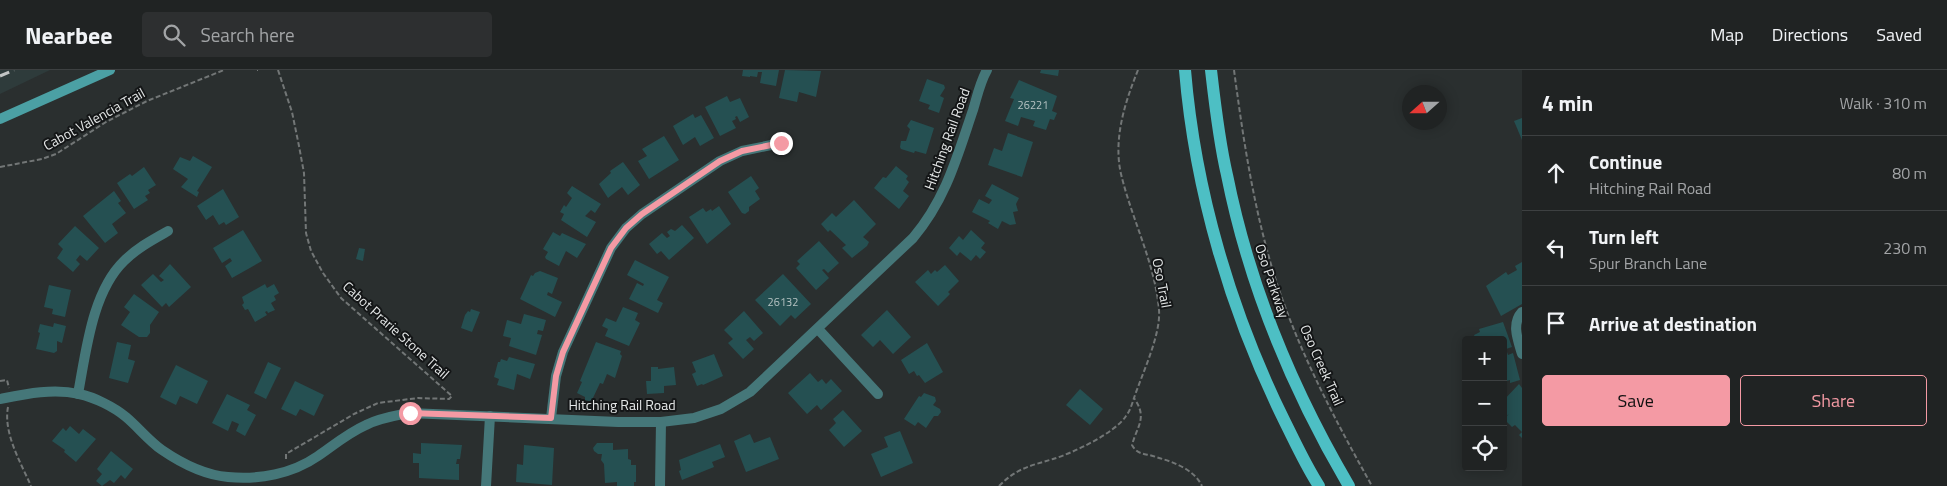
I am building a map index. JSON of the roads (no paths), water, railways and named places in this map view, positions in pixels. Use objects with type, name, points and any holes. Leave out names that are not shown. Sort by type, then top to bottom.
[{"type":"main road","points":[[0,119],[110,70]]},
{"type":"main road","points":[[1185,70],[1197,157],[1206,199],[1229,283],[1253,350],[1273,398],[1319,486]]},
{"type":"main road","name":"Oso Parkway","points":[[1211,70],[1226,175],[1249,264],[1265,310],[1300,394],[1323,442],[1349,486]]},
{"type":"street","name":"Hitching Rail Road","points":[[0,399],[32,393],[78,394],[98,400],[124,415],[162,450],[193,468],[227,477],[260,477],[285,472],[316,457],[360,428],[386,417],[410,413],[661,422],[694,418],[721,409],[750,392],[913,238],[928,220],[952,172],[987,70]]},
{"type":"street","points":[[551,418],[556,376],[563,352],[611,248],[626,228],[642,214],[720,161],[742,151],[781,143]]},
{"type":"street","points":[[78,394],[97,310],[106,283],[122,262],[139,247],[168,231]]},
{"type":"street","points":[[1520,314],[1516,324],[1516,333],[1522,354]]},
{"type":"street","points":[[818,328],[878,394]]},
{"type":"street","points":[[486,486],[490,416]]},
{"type":"street","points":[[660,486],[661,422]]},
{"type":"railway","points":[[0,76],[14,70]]}]
